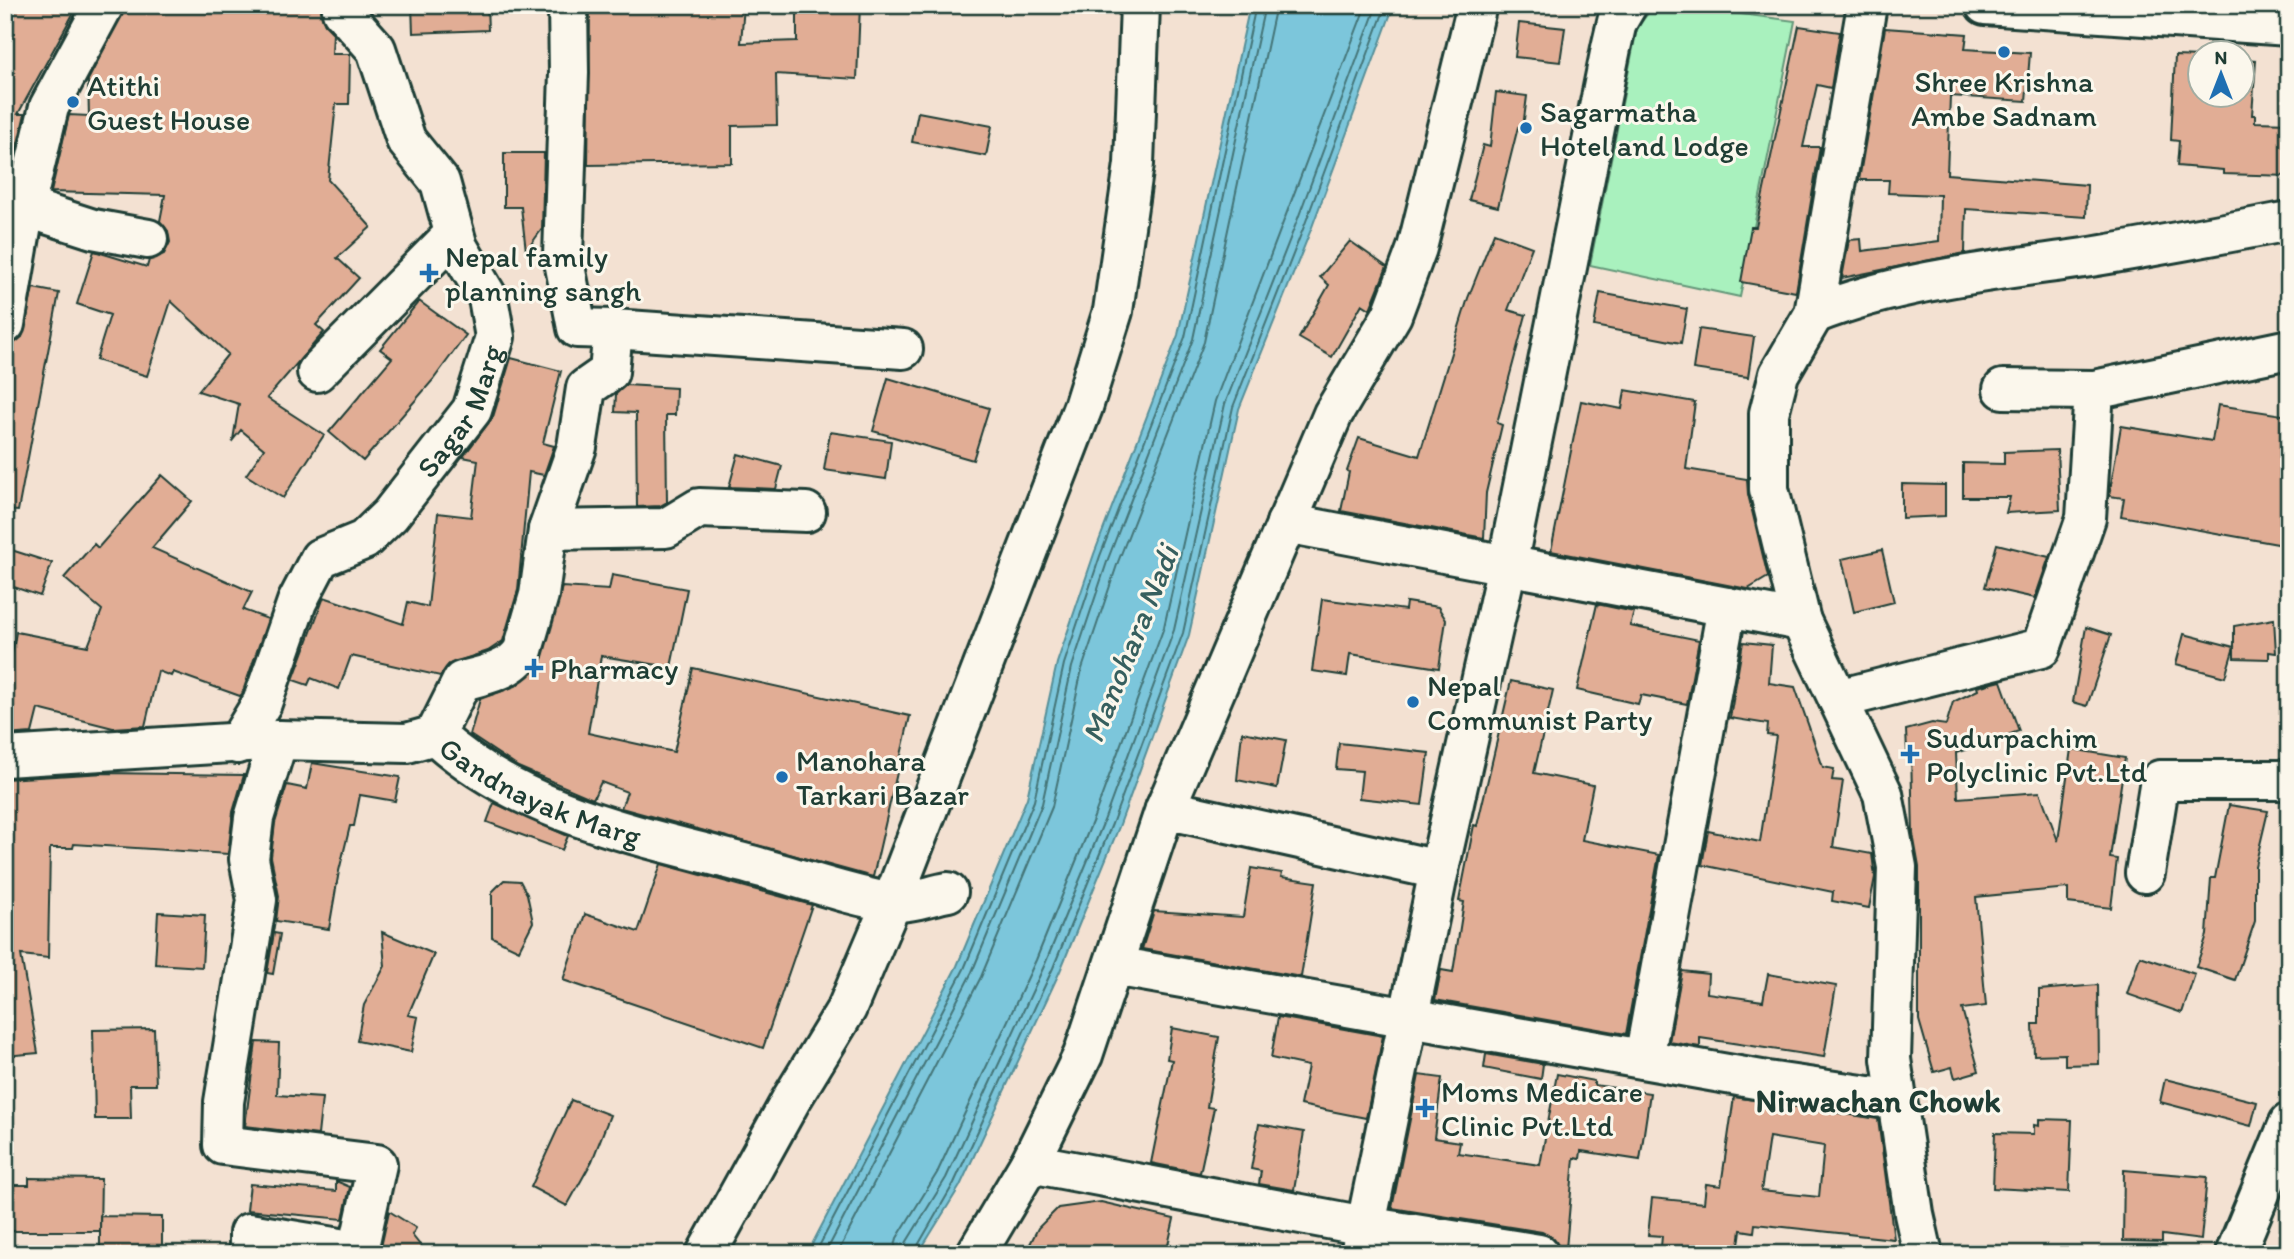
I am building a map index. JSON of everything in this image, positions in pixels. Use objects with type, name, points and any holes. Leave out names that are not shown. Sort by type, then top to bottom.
[{"type":"street","points":[[5,324],[25,207],[49,107],[104,5]]},
{"type":"street","name":"Sagar Marg","points":[[237,744],[262,703],[298,602],[320,558],[364,540],[390,515],[472,411],[495,337],[488,298],[458,247],[440,182],[406,140],[376,49],[342,11],[342,5]]},
{"type":"street","points":[[568,5],[563,256],[577,328],[903,349]]},
{"type":"street","points":[[706,1254],[791,1100],[847,1007],[892,902],[1083,407],[1113,311],[1134,164],[1140,5]]},
{"type":"street","points":[[976,1254],[1030,1163],[1083,1055],[1165,808],[1333,414],[1391,314],[1417,248],[1477,5]]},
{"type":"street","points":[[1363,1240],[1439,870],[1507,566],[1611,48],[1618,22],[1627,5]]},
{"type":"street","points":[[1867,5],[1814,314],[1779,374],[1769,413],[1769,489],[1801,621],[1882,794],[1897,867],[1891,1059],[1923,1254]]},
{"type":"street","points":[[1985,5],[2289,26]]},
{"type":"street","points":[[25,207],[93,229],[148,239]]},
{"type":"street","points":[[1814,314],[1858,297],[1923,281],[2125,252],[2289,221]]},
{"type":"street","points":[[317,372],[454,234]]},
{"type":"street","points":[[435,735],[462,681],[490,675],[520,656],[539,595],[548,530],[577,447],[586,388],[609,372],[613,329]]},
{"type":"street","points":[[2003,389],[2094,390],[2289,349]]},
{"type":"street","points":[[1838,699],[2041,648],[2086,518],[2094,390]]},
{"type":"street","points":[[548,530],[666,528],[699,508],[806,512]]},
{"type":"street","points":[[1286,523],[1801,621]]},
{"type":"street","points":[[1644,1059],[1727,607]]},
{"type":"street","name":"Gandnayak Marg","points":[[5,757],[278,740],[407,743],[435,735],[459,757],[495,780],[553,809],[611,828],[892,902],[948,891]]},
{"type":"street","points":[[249,1254],[249,1233],[358,1251],[377,1164],[223,1145],[224,1102],[257,900],[249,859],[254,818],[278,740]]},
{"type":"street","points":[[2145,873],[2160,780],[2289,780]]},
{"type":"street","points":[[1165,808],[1439,870]]},
{"type":"street","points":[[1114,966],[1408,1020],[1767,1081],[1896,1100]]},
{"type":"street","points":[[2235,1254],[2289,1123]]},
{"type":"street","points":[[1030,1163],[1363,1240],[1539,1254]]},
{"type":"green space","points":[[1670,5],[1795,21],[1740,297],[1590,265],[1637,28],[1649,12]]},
{"type":"water","name":"Manohara Nadi","points":[[1250,5],[1394,5],[1312,227],[1239,409],[1189,635],[1119,827],[1060,971],[960,1186],[918,1254],[807,1254],[957,966],[1027,798],[1057,663],[1094,554],[1178,335]]},
{"type":"building","points":[[5,5],[78,5],[18,114],[25,114],[6,193]]},
{"type":"building","points":[[126,5],[320,5],[325,25],[333,33],[332,54],[350,54],[349,104],[336,104],[328,180],[371,227],[337,258],[359,278],[316,325],[324,332],[267,398],[324,435],[283,498],[246,475],[264,449],[241,430],[233,440],[239,404],[198,391],[228,354],[171,301],[147,376],[96,360],[110,315],[77,304],[94,251],[147,267],[149,260],[164,254],[170,242],[168,231],[160,221],[165,195],[51,192],[69,115],[89,116],[88,80]]},
{"type":"building","points":[[412,5],[487,5],[488,30],[413,33]]},
{"type":"building","points":[[590,5],[744,5],[741,43],[797,41],[797,5],[860,5],[857,79],[776,74],[777,125],[732,126],[732,163],[588,165]]},
{"type":"building","points":[[1519,23],[1565,28],[1560,62],[1515,57]]},
{"type":"building","points":[[1799,26],[1840,32],[1831,88],[1817,85],[1803,147],[1820,147],[1796,292],[1741,282],[1751,227],[1756,227]]},
{"type":"building","points":[[1885,28],[1967,34],[1965,49],[2030,53],[2026,101],[1950,96],[1947,174],[2087,185],[2086,217],[1966,209],[1965,253],[1842,278],[1849,240],[1861,239],[1862,251],[1939,241],[1940,195],[1888,193],[1889,180],[1859,180]]},
{"type":"building","points":[[2175,56],[2186,56],[2186,108],[2253,108],[2255,122],[2289,123],[2289,176],[2223,174],[2223,170],[2177,166],[2179,141],[2171,140]]},
{"type":"building","points":[[1496,92],[1527,96],[1523,127],[1518,127],[1498,207],[1469,200],[1483,145],[1490,147]]},
{"type":"building","points":[[918,112],[992,126],[986,156],[912,142]]},
{"type":"building","points":[[504,153],[544,153],[542,229],[526,251],[521,207],[504,207]]},
{"type":"building","points":[[1494,233],[1532,247],[1508,310],[1526,315],[1497,423],[1502,425],[1486,493],[1484,538],[1341,511],[1349,472],[1347,471],[1359,438],[1419,456],[1468,298]]},
{"type":"building","points":[[1350,241],[1387,267],[1370,309],[1362,304],[1332,357],[1299,338],[1329,285],[1320,277]]},
{"type":"building","points":[[33,288],[59,293],[18,511],[5,510],[5,345],[22,337]]},
{"type":"building","points":[[1600,293],[1687,309],[1681,343],[1594,326]]},
{"type":"building","points":[[419,301],[466,335],[433,380],[363,461],[329,432],[392,358],[380,349]]},
{"type":"building","points":[[1699,329],[1754,337],[1748,377],[1693,369]]},
{"type":"building","points":[[511,358],[561,371],[543,443],[554,446],[544,475],[529,472],[518,590],[503,641],[488,651],[449,664],[440,676],[351,656],[339,689],[311,678],[308,685],[293,680],[324,597],[403,624],[408,602],[428,607],[438,513],[471,517],[478,460],[463,457],[493,417]]},
{"type":"building","points":[[888,378],[989,408],[973,460],[873,431]]},
{"type":"building","points":[[626,385],[676,388],[675,415],[666,415],[667,502],[660,506],[637,507],[636,413],[615,412],[616,394]]},
{"type":"building","points":[[1625,390],[1695,402],[1686,469],[1747,479],[1748,494],[1768,577],[1748,589],[1551,551],[1581,401],[1622,409]]},
{"type":"building","points":[[2218,405],[2289,416],[2289,546],[2121,516],[2124,498],[2109,496],[2121,426],[2212,441]]},
{"type":"building","points":[[830,432],[891,441],[886,479],[824,470]]},
{"type":"building","points":[[2057,450],[2060,510],[2006,513],[2010,497],[1963,497],[1963,463],[2004,464],[2004,452]]},
{"type":"building","points":[[738,454],[782,466],[776,489],[729,487]]},
{"type":"building","points":[[162,475],[192,501],[152,548],[252,592],[243,610],[268,619],[242,694],[240,696],[173,672],[171,676],[158,671],[145,726],[113,728],[38,709],[32,733],[5,735],[5,692],[16,632],[88,646],[102,610],[64,578],[94,544],[98,548]]},
{"type":"building","points":[[1902,484],[1945,485],[1945,516],[1902,518]]},
{"type":"building","points":[[1997,544],[2049,557],[2035,598],[1985,587]]},
{"type":"building","points":[[5,548],[52,563],[40,596],[5,584]]},
{"type":"building","points":[[1882,550],[1894,602],[1854,612],[1842,559]]},
{"type":"building","points":[[612,575],[687,589],[671,667],[601,656],[588,733],[674,752],[693,668],[910,716],[873,877],[621,808],[627,792],[601,782],[593,799],[518,767],[470,735],[480,699],[516,686],[541,662],[562,587],[609,590]]},
{"type":"building","points":[[1322,599],[1405,610],[1406,602],[1438,607],[1446,620],[1439,668],[1350,654],[1347,676],[1312,671]]},
{"type":"building","points":[[1597,604],[1634,612],[1630,626],[1699,640],[1687,704],[1641,695],[1638,704],[1577,690]]},
{"type":"building","points":[[2274,619],[2276,653],[2269,652],[2269,659],[2234,658],[2234,626]]},
{"type":"building","points":[[2086,627],[2111,635],[2087,706],[2073,702]]},
{"type":"building","points":[[2184,634],[2234,647],[2225,677],[2176,664]]},
{"type":"building","points":[[1743,642],[1772,645],[1769,683],[1795,687],[1823,767],[1834,769],[1832,780],[1843,781],[1833,847],[1872,854],[1875,877],[1869,908],[1832,901],[1833,892],[1702,865],[1708,831],[1760,842],[1776,736],[1767,735],[1768,724],[1730,718]]},
{"type":"building","points":[[1511,681],[1553,690],[1534,773],[1593,785],[1582,840],[1659,855],[1626,1034],[1435,1000],[1441,970],[1453,972],[1464,902],[1459,901],[1474,825],[1477,826]]},
{"type":"building","points":[[2001,681],[2019,731],[1956,753],[1958,798],[2040,792],[2058,841],[2071,749],[2125,758],[2110,858],[2117,859],[2111,908],[2068,903],[2068,888],[1976,897],[1986,1006],[1962,1009],[1979,1071],[1955,1078],[1952,1067],[1934,1072],[1919,1020],[1919,867],[1913,834],[1911,752],[1907,752],[1906,730],[1932,723],[1946,725],[1953,702],[1978,690],[1977,687]]},
{"type":"building","points":[[1242,732],[1286,740],[1277,788],[1237,780]]},
{"type":"building","points":[[1339,743],[1429,753],[1422,805],[1359,798],[1362,771],[1336,769]]},
{"type":"building","points":[[312,763],[400,777],[395,801],[360,795],[354,826],[350,826],[339,871],[329,929],[276,921],[279,896],[271,857],[275,823],[287,785],[307,789]]},
{"type":"building","points":[[105,773],[244,775],[233,812],[228,854],[74,844],[73,848],[50,848],[48,958],[21,955],[38,1053],[5,1056],[5,945],[11,944],[14,916],[5,916],[5,779]]},
{"type":"building","points":[[494,803],[568,836],[562,850],[487,822]]},
{"type":"building","points":[[2229,805],[2268,811],[2255,866],[2255,921],[2235,980],[2196,967],[2207,935],[2211,878],[2215,878]]},
{"type":"building","name":"Manohara Tarkari Bazar","points":[[661,864],[812,905],[763,1048],[563,980],[585,914],[638,932]]},
{"type":"building","points":[[1251,868],[1282,873],[1281,877],[1316,882],[1301,977],[1142,949],[1154,911],[1243,917]]},
{"type":"building","points":[[504,880],[520,881],[527,894],[533,922],[519,950],[492,937],[492,892]]},
{"type":"building","points":[[158,912],[205,915],[202,967],[155,964]]},
{"type":"building","points":[[382,932],[434,954],[408,1015],[418,1017],[411,1052],[357,1041],[364,1005],[385,966]]},
{"type":"building","points":[[274,933],[280,934],[273,974],[267,973]]},
{"type":"building","points":[[2140,956],[2195,974],[2182,1013],[2127,994]]},
{"type":"building","points":[[1682,971],[1708,974],[1707,993],[1763,1001],[1768,974],[1836,986],[1824,1057],[1700,1038],[1700,1047],[1669,1042]]},
{"type":"building","points":[[2098,985],[2099,1064],[2065,1065],[2065,1054],[2034,1055],[2033,1024],[2039,1024],[2039,990]]},
{"type":"building","points":[[1278,1017],[1383,1036],[1366,1118],[1300,1105],[1308,1066],[1271,1058]]},
{"type":"building","points":[[1172,1028],[1219,1037],[1207,1107],[1214,1108],[1200,1173],[1151,1163],[1172,1060],[1167,1059]]},
{"type":"building","points":[[154,1029],[156,1085],[130,1085],[131,1119],[95,1119],[93,1030]]},
{"type":"building","points":[[256,1042],[279,1043],[277,1095],[322,1098],[318,1135],[245,1126]]},
{"type":"building","points":[[1486,1054],[1543,1064],[1541,1079],[1484,1068]]},
{"type":"building","points":[[1557,1074],[1594,1081],[1594,1085],[1650,1093],[1640,1160],[1581,1151],[1580,1159],[1574,1158],[1566,1249],[1560,1249],[1553,1238],[1542,1232],[1392,1208],[1419,1075],[1442,1078],[1434,1138],[1460,1142],[1458,1153],[1540,1165]]},
{"type":"building","points":[[2165,1079],[2257,1102],[2251,1126],[2160,1102]]},
{"type":"building","points":[[1734,1097],[1878,1119],[1894,1239],[1755,1224],[1754,1232],[1741,1230],[1738,1252],[1661,1247],[1662,1236],[1648,1235],[1652,1198],[1704,1203],[1706,1184],[1721,1186]],"holes":[[[1769,1137],[1824,1146],[1819,1197],[1761,1191]]]},
{"type":"building","points":[[571,1100],[610,1115],[592,1161],[567,1206],[531,1187]]},
{"type":"building","points":[[2039,1119],[2072,1120],[2069,1192],[1993,1188],[1995,1133],[2034,1134],[2034,1125],[2039,1126]]},
{"type":"building","points":[[1259,1124],[1304,1132],[1294,1190],[1259,1184],[1261,1171],[1251,1169]]},
{"type":"building","points":[[2124,1170],[2207,1177],[2201,1240],[2162,1235],[2162,1242],[2123,1241]]},
{"type":"building","points":[[29,1178],[101,1179],[100,1231],[5,1231],[5,1185],[29,1185]]},
{"type":"building","points":[[336,1181],[350,1187],[343,1219],[247,1210],[250,1184],[336,1191]]},
{"type":"building","points":[[1101,1202],[1174,1219],[1166,1254],[1025,1254],[1038,1228],[1058,1208]]},
{"type":"building","points":[[389,1211],[416,1228],[412,1235],[427,1254],[393,1254],[381,1247]]},
{"type":"building","points":[[100,1216],[162,1217],[162,1254],[116,1254],[116,1250],[100,1249]]},
{"type":"place","name":"Shree Krishna Ambe Sadnam","points":[[2004,52]]},
{"type":"place","name":"Atithi Guest House","points":[[73,102]]},
{"type":"place","name":"Sagarmatha Hotel and Lodge","points":[[1526,128]]},
{"type":"place","name":"Nepal family planning sangh","points":[[429,273]]},
{"type":"place","name":"Pharmacy","points":[[534,668]]},
{"type":"place","name":"Nepal Communist Party","points":[[1413,702]]},
{"type":"place","name":"Sudurpachim Polyclinic Pvt.Ltd","points":[[1910,754]]},
{"type":"place","name":"Manohara Tarkari Bazar","points":[[782,777]]},
{"type":"place","name":"Moms Medicare Clinic Pvt.Ltd","points":[[1425,1108]]},
{"type":"district","name":"Nirwachan Chowk","points":[[1878,1101]]}]
